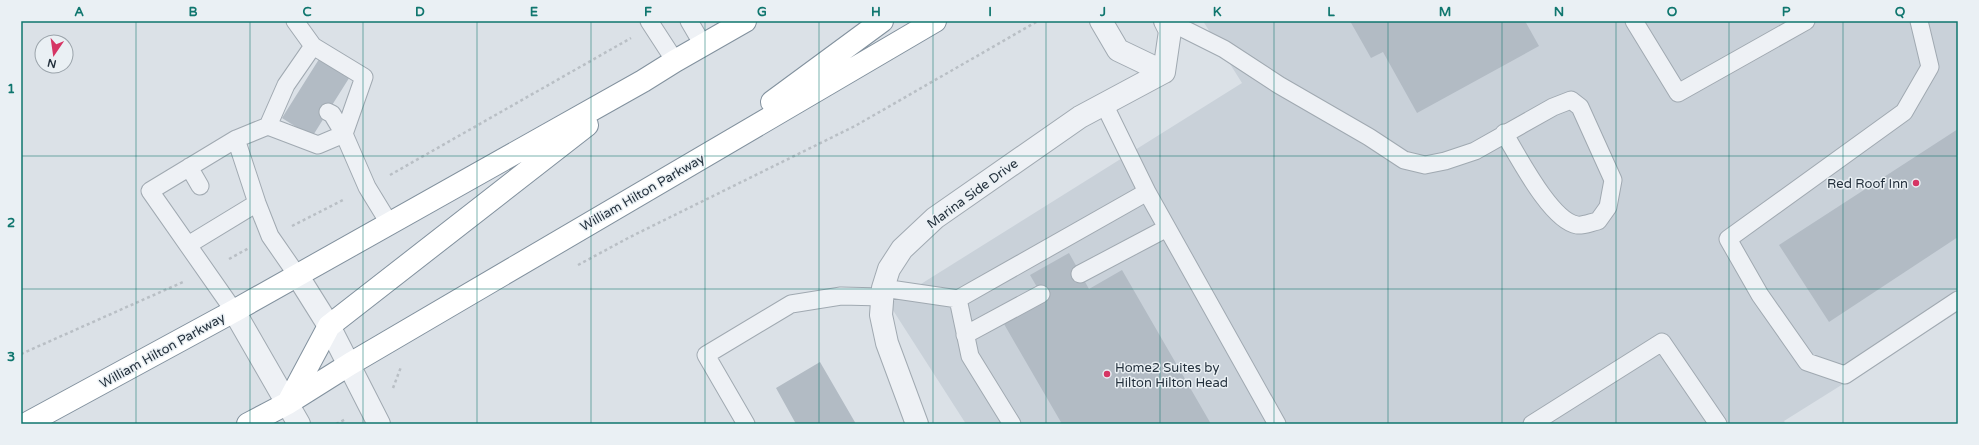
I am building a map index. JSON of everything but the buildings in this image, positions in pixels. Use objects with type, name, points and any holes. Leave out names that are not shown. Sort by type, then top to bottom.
[{"type":"highway","name":"William Hilton Parkway","points":[[26,424],[297,276],[643,81],[745,21]]},
{"type":"highway","points":[[675,173],[882,21]]},
{"type":"highway","name":"William Hilton Parkway","points":[[248,424],[288,403],[350,364],[935,21]]},
{"type":"highway","points":[[288,403],[329,326],[643,81]]},
{"type":"street","points":[[1102,21],[1118,50],[1164,72],[1170,31],[1167,21]]},
{"type":"street","name":"Marina Side Drive","points":[[917,424],[887,343],[881,315],[883,292],[889,270],[902,249],[935,218],[1080,117],[1164,72]]},
{"type":"street","points":[[297,276],[329,326],[350,364],[375,415]]},
{"type":"street","points":[[234,311],[299,424]]},
{"type":"lane","points":[[268,126],[318,145],[344,134],[364,77],[313,46],[295,21]]},
{"type":"lane","points":[[649,21],[675,61]]},
{"type":"lane","points":[[689,21],[703,45]]},
{"type":"lane","points":[[1167,21],[1224,49],[1279,85],[1369,137],[1404,160],[1425,165],[1445,161],[1475,151],[1504,133],[1553,107],[1571,100],[1580,107],[1613,180],[1608,207],[1598,221],[1578,225],[1562,218],[1550,206],[1504,133]]},
{"type":"lane","points":[[1634,21],[1678,93],[1806,21]]},
{"type":"lane","points":[[1919,21],[1930,67],[1904,112],[1728,239],[1760,295],[1807,362],[1845,375],[1958,300]]},
{"type":"lane","points":[[234,311],[150,191],[236,139],[268,126],[292,89],[313,46]]},
{"type":"lane","points":[[1104,104],[1147,192],[1277,424]]},
{"type":"lane","points":[[328,112],[332,114],[344,134],[368,187],[389,223]]},
{"type":"lane","points":[[236,139],[257,203],[270,236],[297,276]]},
{"type":"lane","points":[[189,167],[200,186]]},
{"type":"lane","points":[[746,424],[706,355],[791,304],[840,296],[883,292],[958,299],[1147,192]]},
{"type":"lane","points":[[188,245],[220,221],[257,203]]},
{"type":"lane","points":[[1080,274],[1167,228]]},
{"type":"lane","points":[[965,335],[1041,294]]},
{"type":"lane","points":[[958,299],[970,356],[1012,424]]},
{"type":"lane","points":[[1532,424],[1662,342],[1718,424]]},
{"type":"path","points":[[574,267],[630,237],[855,126],[1038,21]]},
{"type":"path","points":[[336,424],[375,415],[392,391],[402,365]]},
{"type":"shaded area","points":[[1203,21],[1958,21],[1958,312],[1784,421],[1786,424],[966,424],[889,304],[1242,83]]},
{"type":"place","name":"Red Roof Inn","points":[[1916,183]]},
{"type":"place","name":"Home2 Suites by Hilton Hilton Head","points":[[1107,374]]}]
